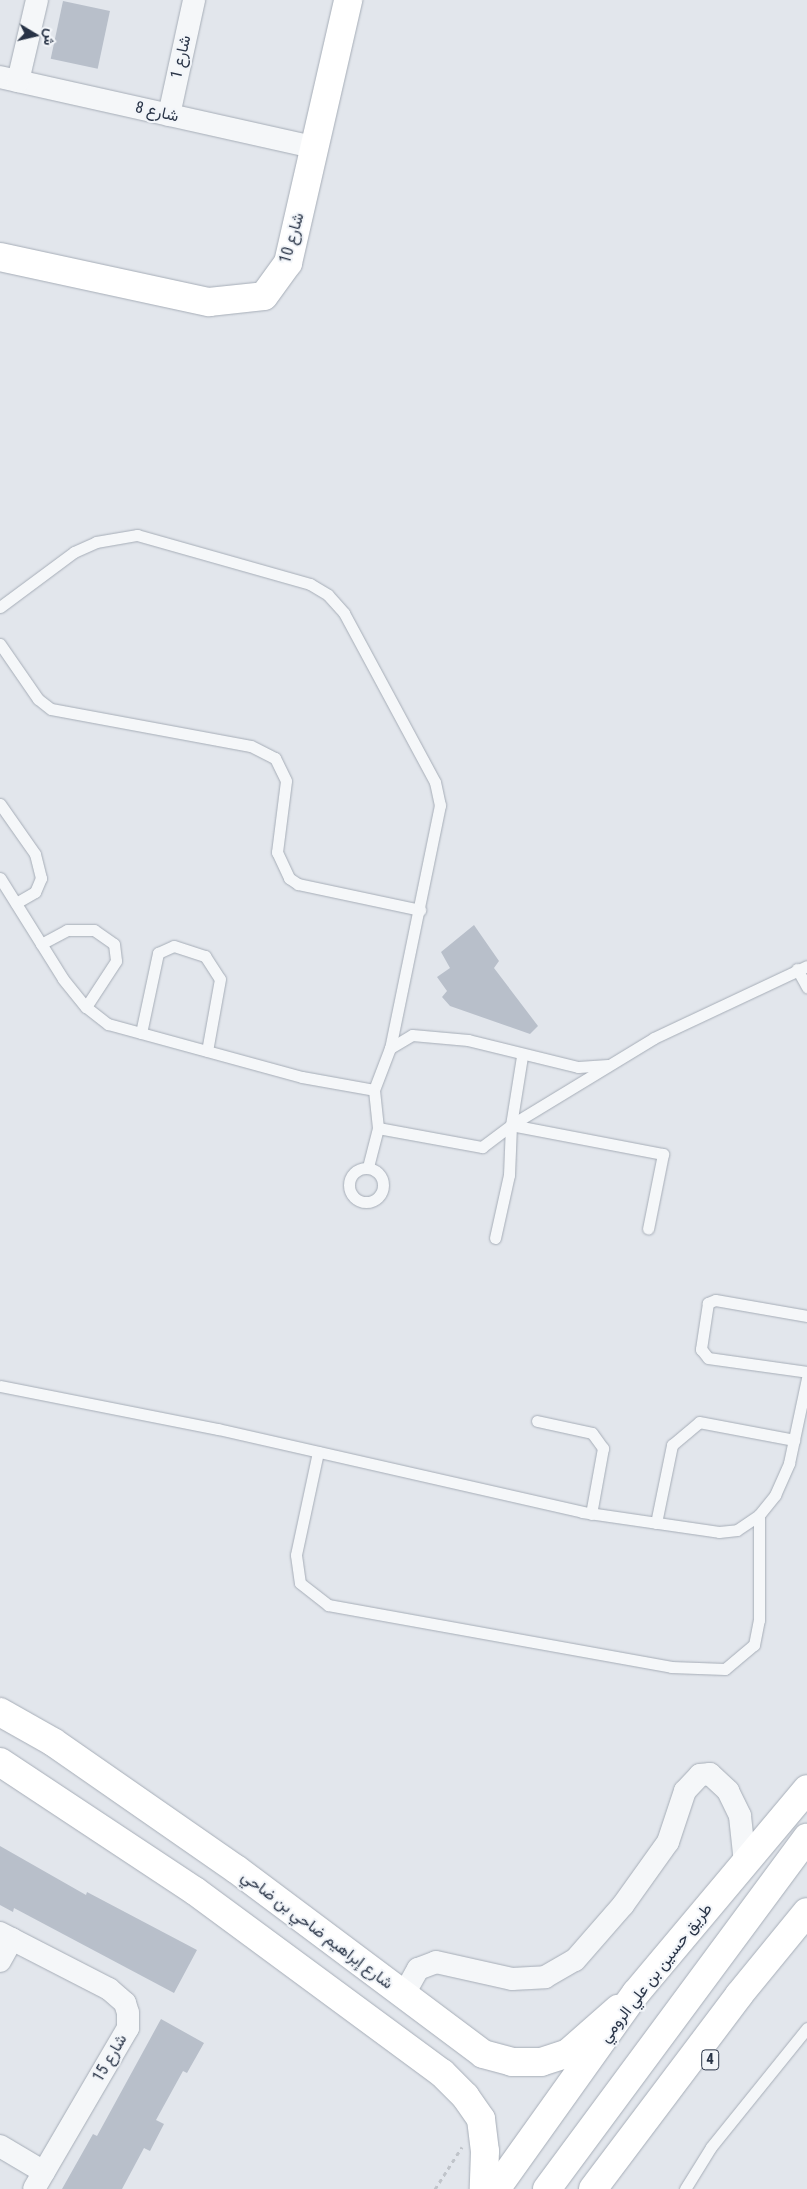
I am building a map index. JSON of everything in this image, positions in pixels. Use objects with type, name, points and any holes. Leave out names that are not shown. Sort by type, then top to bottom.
[{"type":"main road","name":"شارع 10","points":[[0,257],[209,302],[264,296],[288,263],[348,0]]},
{"type":"main road","name":"شارع إبراهيم ضاحي بن ضاحي","points":[[0,1712],[53,1742],[236,1868],[403,1996],[483,2054],[512,2062],[541,2062],[568,2053],[636,1993]]},
{"type":"main road","points":[[0,1762],[195,1891],[442,2073],[465,2096],[480,2119],[486,2151],[484,2189]]},
{"type":"main road","name":"طريق حسين بن علي الرومي","points":[[496,2189],[636,1993],[807,1789]]},
{"type":"main road","points":[[547,2189],[807,1838]]},
{"type":"main road","points":[[594,2189],[739,1995],[807,1912]]},
{"type":"main road","name":"4","points":[[618,2189],[752,2003],[807,1934]]},
{"type":"main road","points":[[378,2025],[391,2021],[400,2010],[403,1996]]},
{"type":"street","points":[[9,79],[37,0]]},
{"type":"street","name":"شارع 1","points":[[168,115],[194,0]]},
{"type":"street","name":"شارع 8","points":[[9,79],[314,147]]},
{"type":"street","points":[[403,1996],[418,1969],[436,1962],[512,1979],[545,1977],[576,1960],[623,1905],[668,1842],[685,1791],[700,1775],[710,1774],[728,1791],[740,1816],[745,1863]]},
{"type":"street","name":"شارع 15","points":[[0,1961],[6,1936],[109,1989],[125,2003],[128,2014],[128,2028],[39,2180],[0,2146]]},
{"type":"lane","points":[[0,607],[74,552],[96,542],[137,535],[310,584],[328,595],[359,636],[435,782],[440,805],[437,828],[390,1048],[374,1090],[378,1128],[368,1167]]},
{"type":"lane","points":[[0,644],[38,699],[51,709],[252,746],[275,758],[286,781],[277,852],[289,878],[298,884],[420,910]]},
{"type":"lane","points":[[0,804],[35,854],[41,878],[35,892],[16,904]]},
{"type":"lane","points":[[0,878],[41,944],[86,1007],[108,1024],[302,1077],[374,1090]]},
{"type":"lane","points":[[41,944],[67,930],[94,930],[114,944],[116,961],[86,1007]]},
{"type":"lane","points":[[141,1033],[158,953],[174,946],[204,956],[220,979],[207,1051]]},
{"type":"lane","points":[[378,1128],[433,1141],[482,1147],[511,1125],[608,1065],[701,1014],[802,968],[807,986]]},
{"type":"lane","points":[[390,1048],[412,1035],[430,1035],[468,1040],[522,1056],[578,1067],[608,1065]]},
{"type":"lane","points":[[495,1238],[509,1175],[511,1125],[522,1056]]},
{"type":"lane","points":[[511,1125],[662,1154],[648,1228]]},
{"type":"lane","points":[[807,1316],[715,1300],[708,1303],[701,1349],[708,1358],[807,1372]]},
{"type":"lane","points":[[0,1386],[318,1452],[591,1514],[719,1532],[737,1530],[759,1516],[775,1496],[789,1463],[807,1378]]},
{"type":"lane","points":[[537,1421],[592,1433],[603,1448],[591,1514]]},
{"type":"lane","points":[[656,1523],[672,1445],[699,1422],[794,1440]]},
{"type":"lane","points":[[318,1452],[296,1556],[300,1583],[328,1605],[671,1667],[725,1668],[754,1645],[759,1620],[759,1516]]},
{"type":"lane","points":[[685,2189],[711,2147],[807,2028]]},
{"type":"path","points":[[434,2189],[480,2119]]},
{"type":"building","points":[[63,1],[110,11],[98,69],[51,59]]},
{"type":"building","points":[[474,925],[499,961],[494,968],[538,1026],[530,1034],[450,1006],[442,997],[447,991],[437,977],[450,968],[441,952]]},
{"type":"building","points":[[0,1846],[86,1895],[87,1892],[197,1950],[174,1993],[14,1908],[13,1912],[0,1905]]},
{"type":"building","points":[[161,2019],[204,2043],[187,2073],[183,2071],[156,2120],[164,2124],[150,2151],[144,2148],[122,2189],[62,2189],[93,2134],[97,2136]]}]
